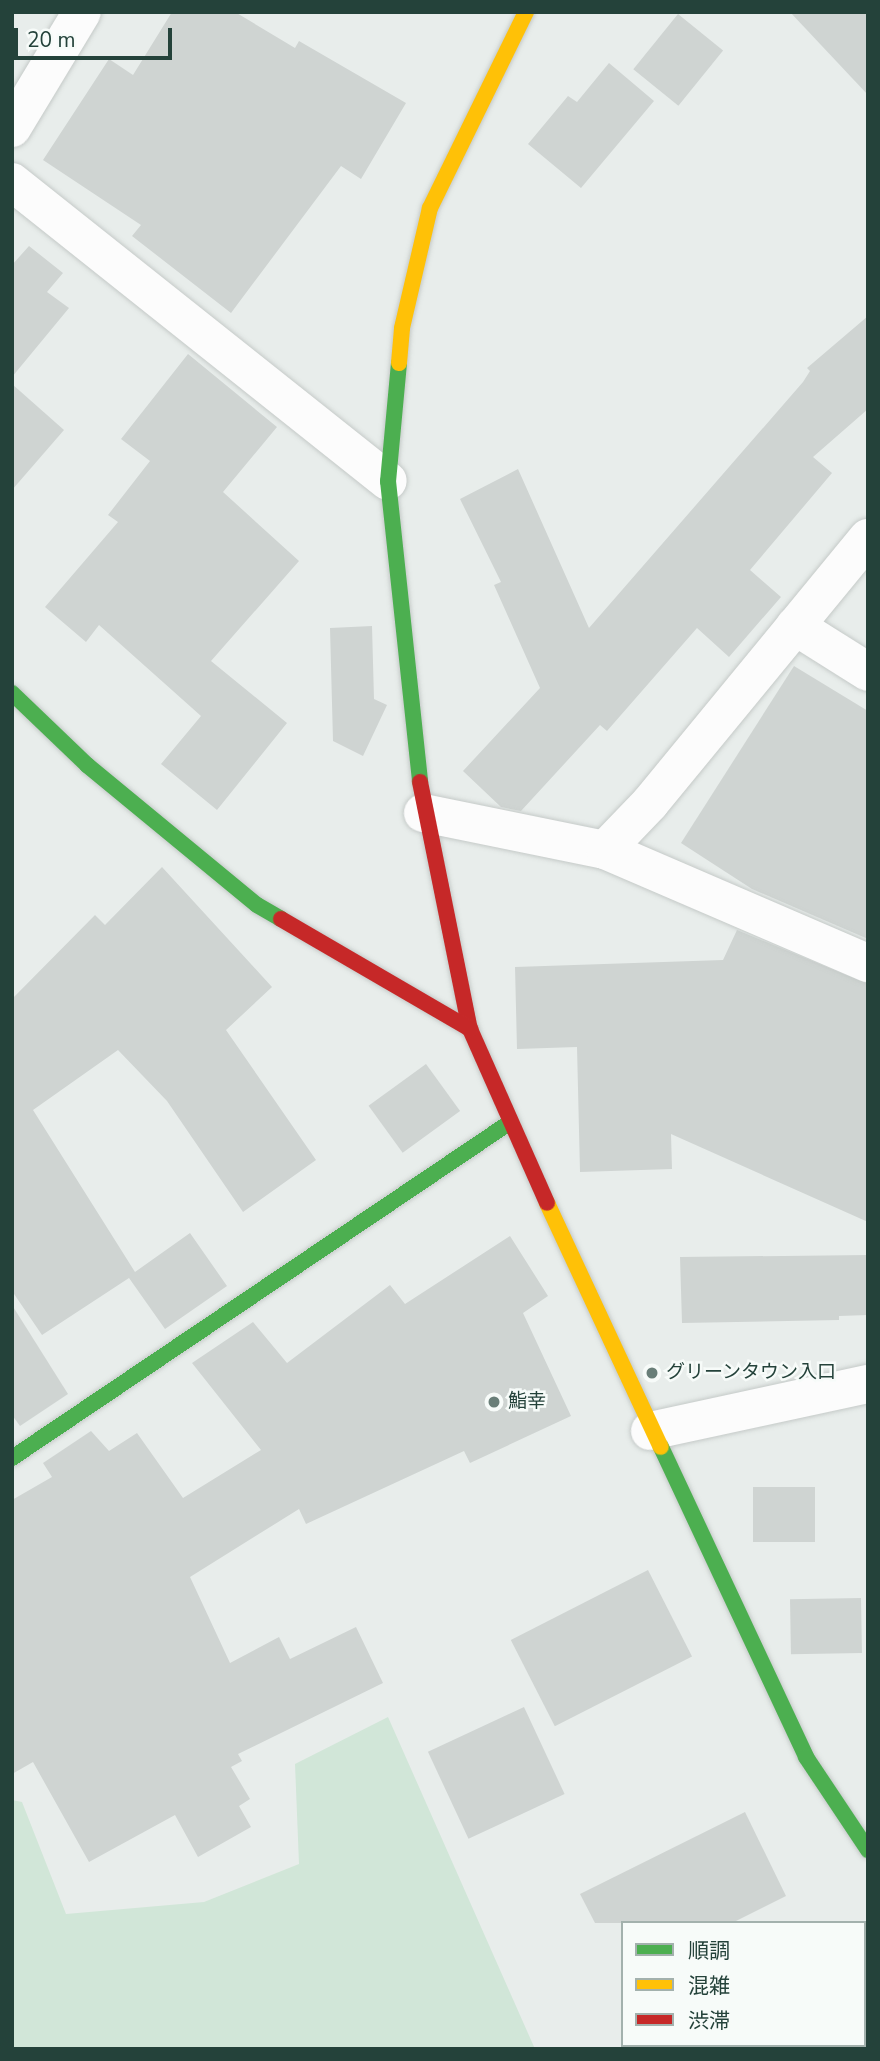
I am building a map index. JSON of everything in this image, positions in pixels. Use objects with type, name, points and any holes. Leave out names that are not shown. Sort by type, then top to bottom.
[{"type":"street","points":[[12,128],[82,12]]},
{"type":"street","points":[[526,12],[430,208],[402,328],[388,481],[423,813],[470,1029],[509,1123],[650,1431],[806,1758],[868,1850]]},
{"type":"street","points":[[12,181],[388,481]]},
{"type":"street","points":[[605,850],[650,803],[868,538]]},
{"type":"street","points":[[795,625],[868,672]]},
{"type":"street","points":[[12,693],[86,765],[257,905],[470,1029]]},
{"type":"street","points":[[423,813],[605,850],[868,963]]},
{"type":"street","points":[[12,1458],[509,1123]]},
{"type":"street","points":[[650,1431],[868,1384]]},
{"type":"green space","points":[[388,1717],[535,2049],[12,2049],[12,1800],[22,1802],[66,1914],[204,1902],[299,1864],[295,1764]]},
{"type":"building","points":[[172,12],[235,12],[295,48],[299,41],[406,103],[361,179],[341,166],[231,313],[132,236],[141,225],[43,160],[109,59],[133,75]]},
{"type":"building","points":[[790,12],[868,12],[868,95]]},
{"type":"building","points":[[678,14],[723,51],[678,106],[633,69]]},
{"type":"building","points":[[609,63],[654,101],[581,188],[528,144],[568,96],[577,102]]},
{"type":"building","points":[[29,246],[63,273],[47,292],[69,308],[12,377],[12,265]]},
{"type":"building","points":[[868,316],[868,409],[813,457],[832,473],[750,570],[781,597],[729,657],[697,628],[607,731],[600,725],[521,811],[501,807],[463,771],[540,688],[494,585],[501,582],[460,499],[518,469],[589,628],[803,382],[810,371],[807,368]]},
{"type":"building","points":[[188,354],[277,427],[223,492],[299,561],[211,661],[287,723],[217,810],[161,764],[201,716],[99,625],[86,642],[45,607],[118,522],[108,515],[150,461],[121,439]]},
{"type":"building","points":[[12,384],[64,430],[12,490]]},
{"type":"building","points":[[372,626],[374,699],[387,705],[363,756],[333,741],[330,628]]},
{"type":"building","points":[[794,666],[868,711],[868,939],[752,889],[681,843]]},
{"type":"building","points":[[162,867],[272,987],[226,1030],[316,1160],[243,1212],[167,1101],[118,1050],[33,1110],[135,1272],[190,1233],[227,1286],[165,1329],[129,1278],[42,1335],[12,1291],[12,999],[95,915],[105,925]]},
{"type":"building","points":[[737,930],[868,984],[868,1222],[671,1134],[672,1169],[580,1172],[577,1047],[517,1049],[515,967],[723,960]]},
{"type":"building","points":[[426,1064],[460,1111],[403,1153],[369,1106]]},
{"type":"building","points":[[510,1236],[548,1296],[523,1313],[571,1416],[470,1463],[464,1451],[306,1524],[299,1509],[190,1577],[230,1663],[279,1637],[290,1659],[356,1627],[383,1683],[238,1754],[242,1761],[231,1767],[250,1799],[239,1806],[251,1827],[198,1857],[175,1815],[89,1862],[33,1762],[12,1774],[12,1500],[52,1477],[43,1463],[91,1431],[109,1451],[137,1433],[183,1498],[261,1450],[192,1363],[253,1322],[287,1363],[390,1285],[405,1304]]},
{"type":"building","points":[[868,1255],[868,1315],[839,1316],[839,1320],[682,1323],[680,1257]]},
{"type":"building","points":[[12,1305],[68,1394],[20,1426],[12,1415]]},
{"type":"building","points":[[753,1487],[815,1487],[815,1542],[753,1542]]},
{"type":"building","points":[[648,1570],[692,1656],[555,1726],[511,1640]]},
{"type":"building","points":[[861,1598],[862,1653],[791,1654],[790,1599]]},
{"type":"building","points":[[524,1707],[565,1794],[469,1839],[428,1752]]},
{"type":"building","points":[[745,1812],[786,1896],[736,1921],[595,1923],[580,1894]]},
{"type":"traffic: fast","points":[[399,363],[388,481],[420,782]]},
{"type":"traffic: fast","points":[[12,693],[87,765],[257,905],[281,919]]},
{"type":"traffic: fast","points":[[12,1458],[509,1123]]},
{"type":"traffic: fast","points":[[661,1447],[806,1757],[868,1850]]},
{"type":"traffic: slow","points":[[399,363],[402,328],[430,208],[526,12]]},
{"type":"traffic: slow","points":[[547,1203],[661,1447]]},
{"type":"traffic: jam","points":[[420,782],[470,1029],[547,1203]]},
{"type":"traffic: jam","points":[[281,919],[470,1029]]},
{"type":"place","name":"グリーンタウン入口","points":[[652,1373]]},
{"type":"place","name":"鮨幸","points":[[494,1402]]}]
